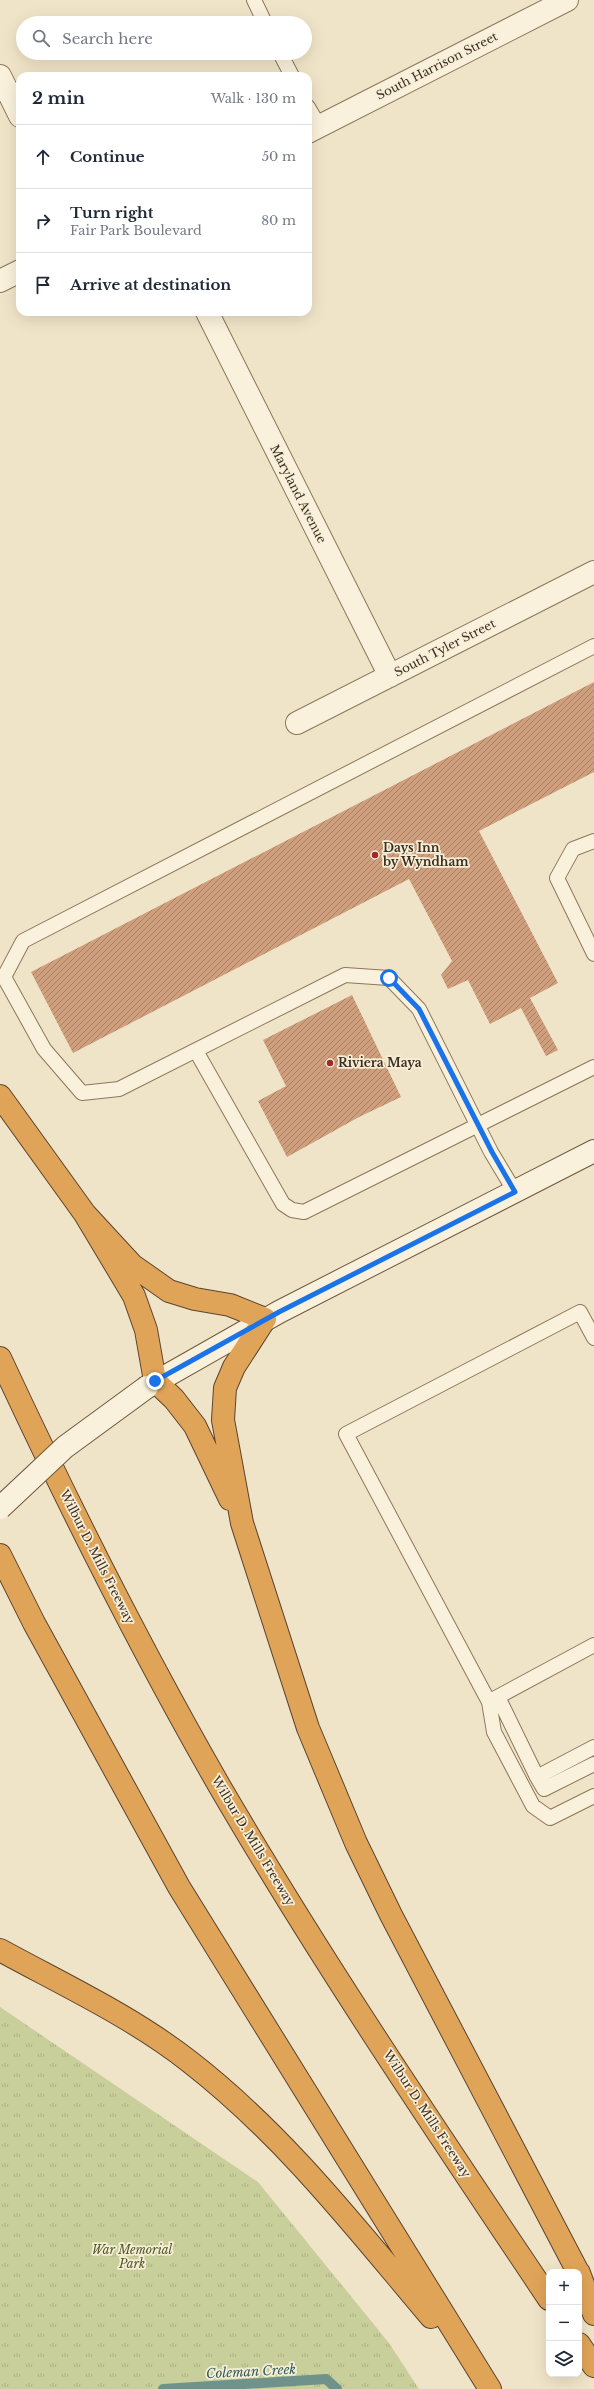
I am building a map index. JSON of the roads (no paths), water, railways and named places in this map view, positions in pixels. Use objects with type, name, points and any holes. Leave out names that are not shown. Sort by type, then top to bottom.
[{"type":"highway","points":[[0,1096],[84,1214],[134,1296],[146,1330],[151,1384],[174,1399],[195,1426],[242,1523]]},
{"type":"highway","points":[[84,1214],[132,1265],[169,1291],[195,1299],[230,1305],[265,1319],[234,1367],[225,1388],[223,1420],[242,1523],[308,1728],[356,1843],[391,1915],[577,2269]]},
{"type":"highway","name":"Wilbur D. Mills Freeway","points":[[0,1358],[98,1562],[220,1786],[282,1891],[404,2080],[546,2294]]},
{"type":"highway","points":[[0,1555],[34,1623],[179,1887],[484,2380]]},
{"type":"highway","points":[[0,1950],[114,2011],[190,2061],[255,2116],[320,2186],[484,2380]]},
{"type":"highway","points":[[582,2281],[594,2314]]},
{"type":"highway","points":[[582,2348],[594,2366]]},
{"type":"street","name":"South Harrison Street","points":[[313,129],[566,0]]},
{"type":"street","points":[[0,76],[16,108]]},
{"type":"street","points":[[0,281],[16,273]]},
{"type":"street","name":"Maryland Avenue","points":[[209,316],[390,676]]},
{"type":"street","name":"South Tyler Street","points":[[297,724],[594,572]]},
{"type":"street","points":[[0,1508],[65,1447],[151,1384],[265,1319],[594,1151]]},
{"type":"lane","points":[[254,0],[262,16]]},
{"type":"lane","points":[[284,60],[290,72]]},
{"type":"lane","points":[[515,1192],[478,1125],[419,1009],[389,978],[345,975],[119,1090],[82,1093],[44,1049],[4,977],[23,941],[594,646]]},
{"type":"lane","points":[[594,841],[572,850],[557,878],[594,954]]},
{"type":"lane","points":[[196,1050],[283,1204],[292,1210],[304,1212],[594,1067]]},
{"type":"lane","points":[[594,1338],[580,1312],[346,1434],[544,1789],[594,1764]]},
{"type":"lane","points":[[493,1699],[594,1645]]},
{"type":"lane","points":[[493,1699],[494,1732],[533,1806],[550,1818],[594,1796]]},
{"type":"lane","points":[[537,1777],[594,1747]]},
{"type":"waterway","name":"Coleman Creek","points":[[163,2389],[326,2379],[337,2389]]},
{"type":"place","name":"Days Inn by Wyndham","points":[[375,855]]},
{"type":"place","name":"Riviera Maya","points":[[330,1063]]},
{"type":"park label","name":"War Memorial Park","points":[[132,2257]]}]
